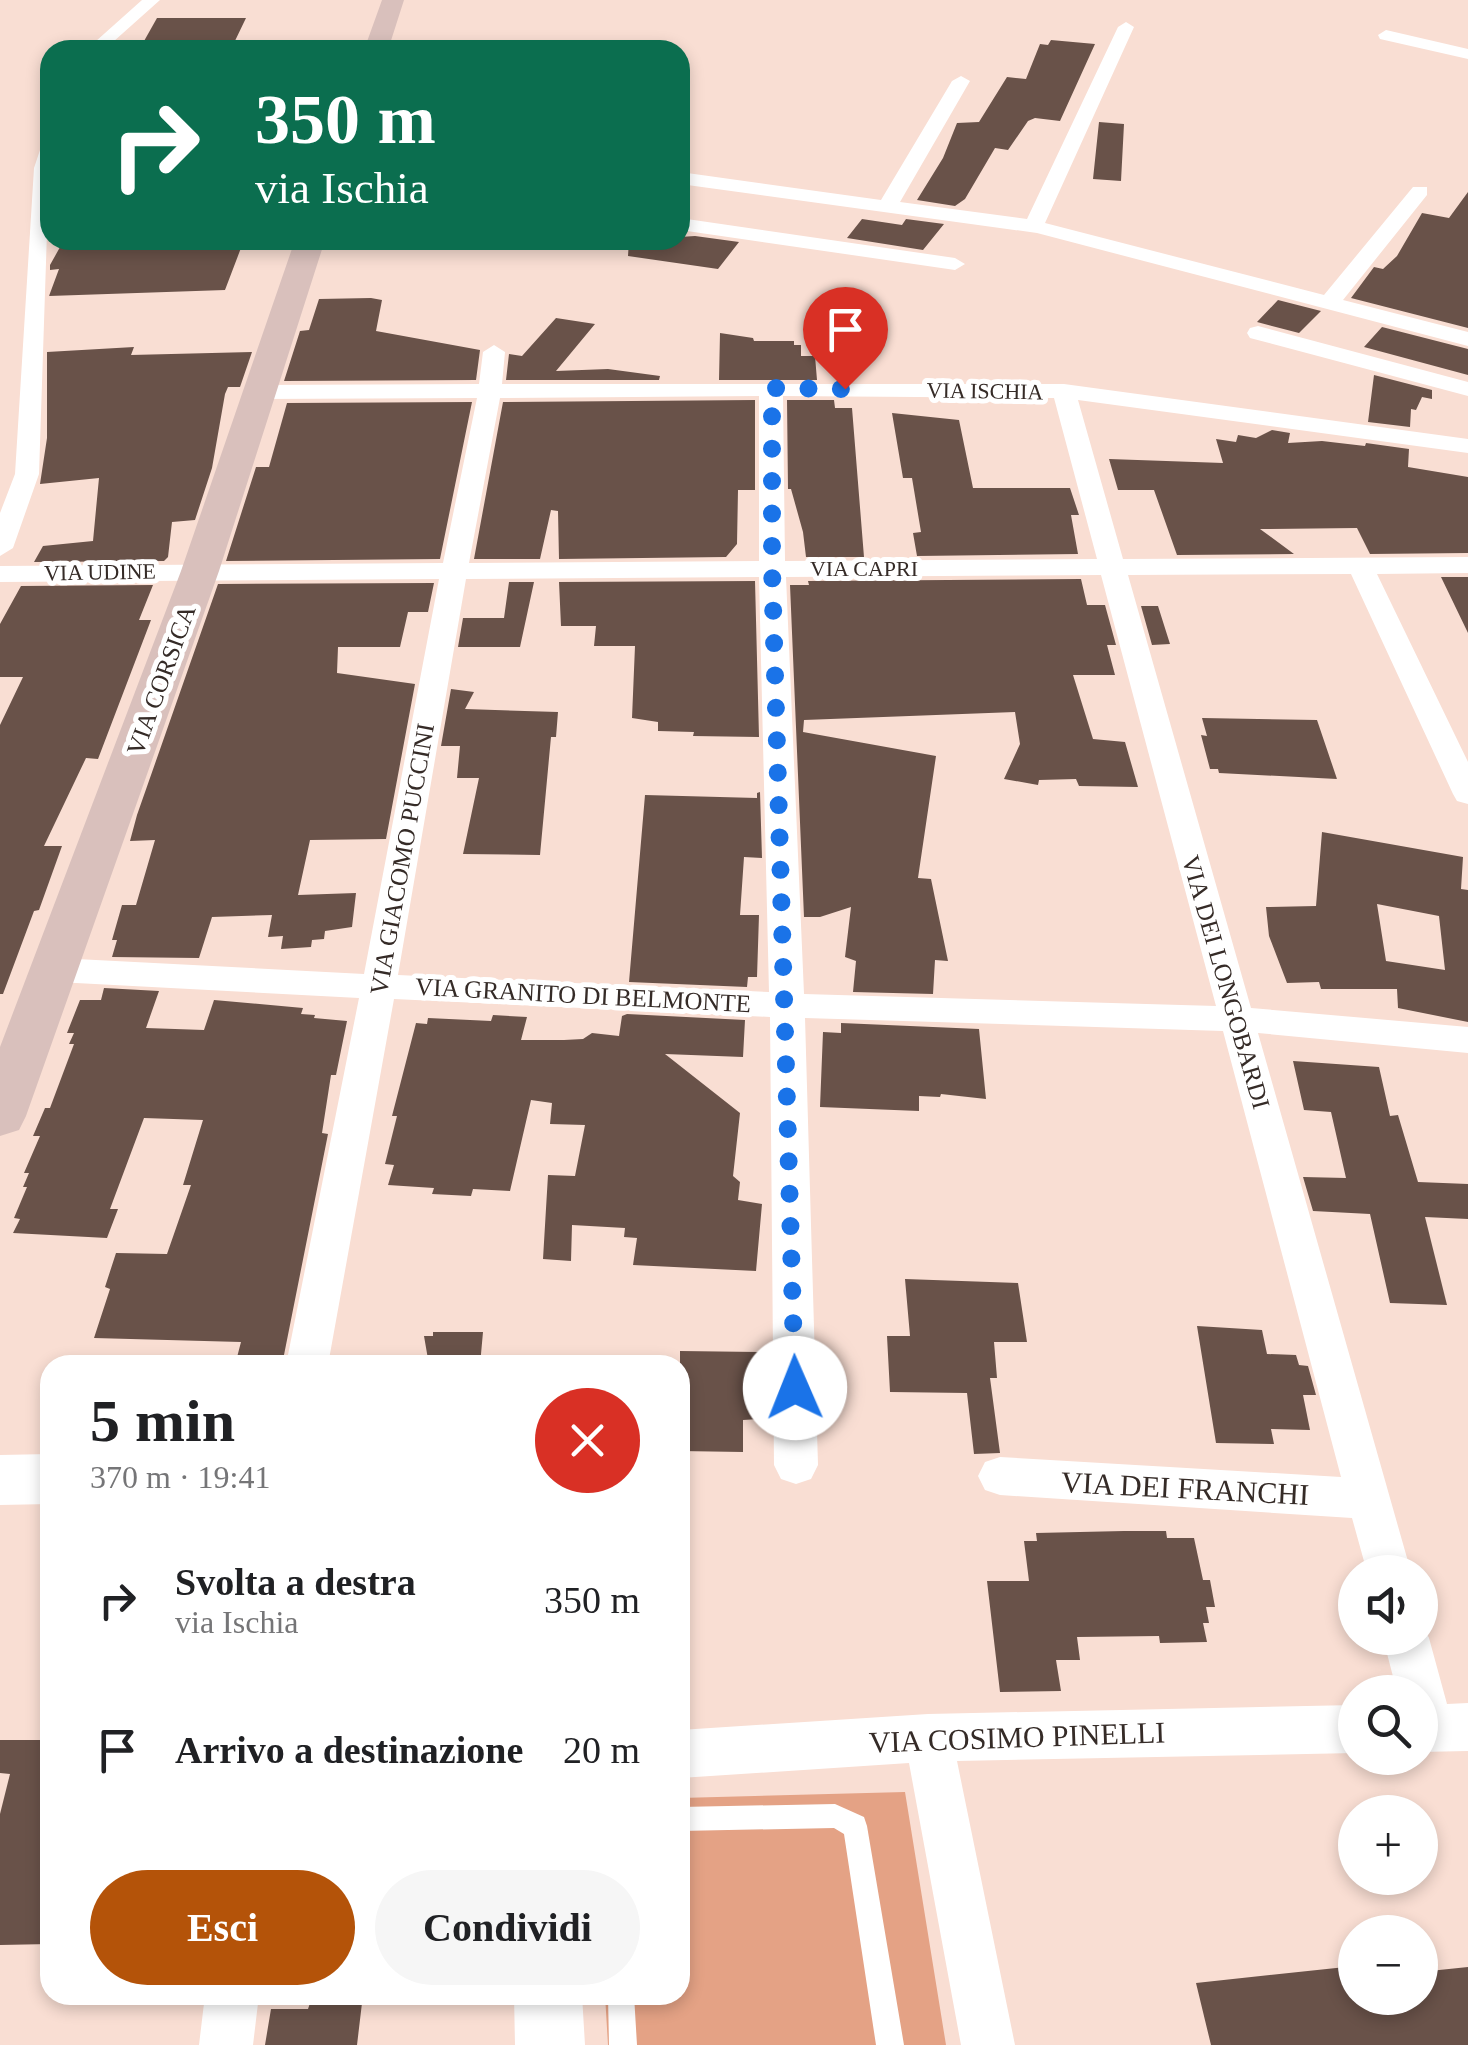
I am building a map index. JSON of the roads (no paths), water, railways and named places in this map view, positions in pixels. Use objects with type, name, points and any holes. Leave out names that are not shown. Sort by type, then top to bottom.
[{"type":"main road","points":[[380,40],[394,0]]},
{"type":"main road","name":"VIA CORSICA","points":[[0,1116],[57,970],[200,570],[307,250]]},
{"type":"street","points":[[106,40],[152,0]]},
{"type":"street","points":[[1033,226],[1126,27]]},
{"type":"street","points":[[1386,35],[1468,54]]},
{"type":"street","points":[[886,206],[961,80]]},
{"type":"street","points":[[690,179],[1033,226],[1468,338]]},
{"type":"street","points":[[1330,303],[1420,191]]},
{"type":"street","points":[[690,225],[955,264]]},
{"type":"street","points":[[0,548],[27,474],[43,250]]},
{"type":"street","points":[[1258,332],[1468,389]]},
{"type":"street","name":"VIA GIACOMO PUCCINI","points":[[309,1355],[380,986],[453,570],[490,391],[494,352]]},
{"type":"street","points":[[772,388],[772,568],[787,1006],[796,1465]]},
{"type":"street","name":"VIA ISCHIA","points":[[258,392],[772,388],[1064,391],[1468,446]]},
{"type":"street","name":"VIA DEI LONGOBARDI","points":[[1064,391],[1385,1555]]},
{"type":"street","points":[[1360,565],[1468,794]]},
{"type":"street","name":"VIA CAPRI","points":[[200,570],[1468,565]]},
{"type":"street","name":"VIA UDINE","points":[[0,574],[200,570]]},
{"type":"street","name":"VIA GRANITO DI BELMONTE","points":[[57,970],[787,1006],[1237,1021],[1400,1031],[1468,1040]]},
{"type":"street","name":"VIA DEI FRANCHI","points":[[1000,1476],[1370,1499]]},
{"type":"street","points":[[0,1480],[40,1480]]},
{"type":"street","points":[[1412,1655],[1439,1728]]},
{"type":"street","name":"VIA COSIMO PINELLI","points":[[690,1753],[928,1738],[1338,1729]]},
{"type":"street","points":[[928,1738],[988,2045]]},
{"type":"street","points":[[226,2045],[231,2005]]},
{"type":"street","points":[[548,2005],[550,2045]]},
{"type":"lane","points":[[690,1819],[835,1816],[855,1826],[890,2045]]},
{"type":"lane","points":[[622,2005],[624,2045]]}]
